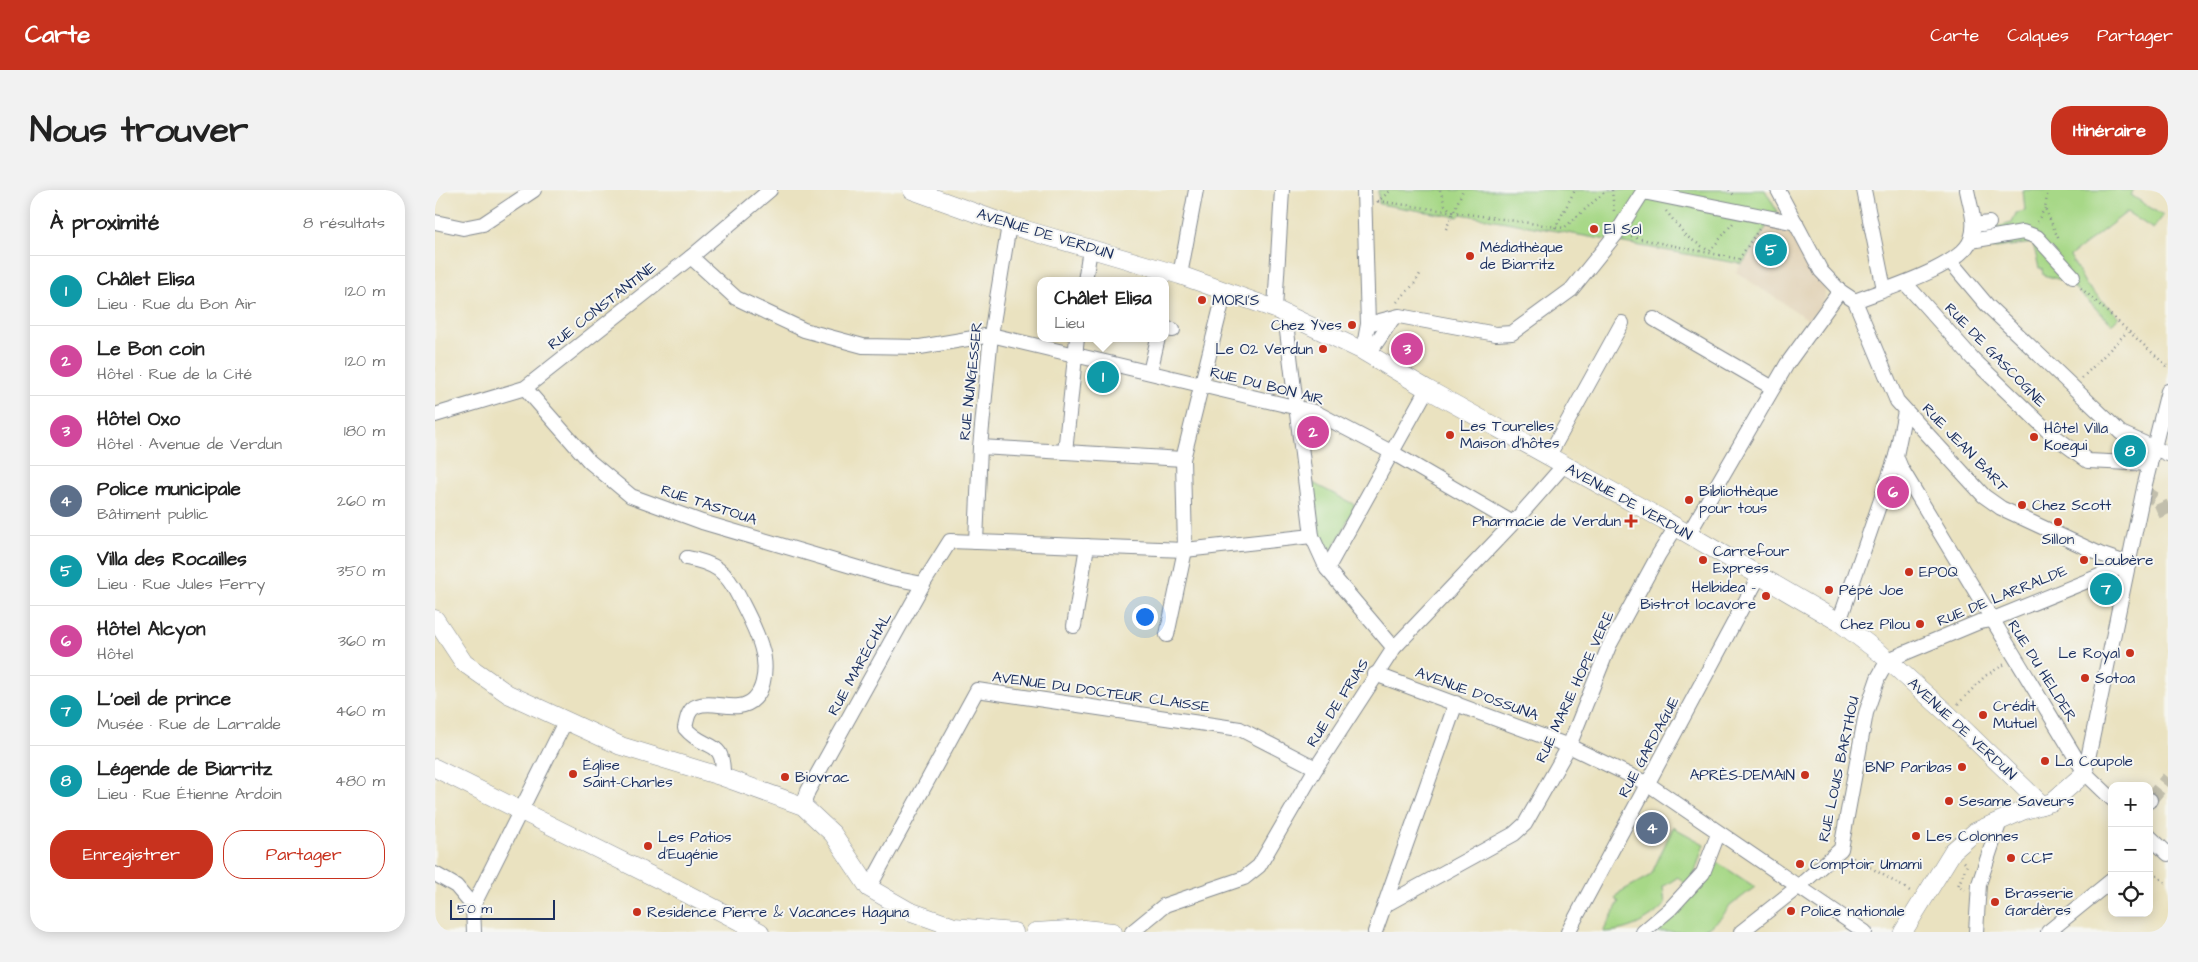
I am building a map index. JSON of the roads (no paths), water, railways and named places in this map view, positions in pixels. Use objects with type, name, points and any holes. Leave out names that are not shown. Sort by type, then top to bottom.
[{"type":"main road","name":"AVENUE DE VERDUN","points":[[912,190],[1009,225],[1181,275],[1280,312],[1363,351],[1839,622],[1888,660],[1949,715],[2042,805]]},
{"type":"main road","points":[[435,618],[464,663],[507,694],[621,746],[723,777],[803,806],[833,834],[869,888],[909,911],[954,926],[1014,932]]},
{"type":"main road","points":[[435,768],[760,932]]},
{"type":"main road","points":[[1903,932],[1922,898],[1953,851],[1975,832],[2052,802],[2085,773]]},
{"type":"main road","points":[[1035,932],[1084,929],[1113,932]]},
{"type":"street","points":[[435,222],[463,228],[483,224],[534,190]]},
{"type":"street","name":"RUE CONSTANTINE","points":[[435,415],[525,388],[691,257],[771,190]]},
{"type":"street","points":[[1181,275],[1196,190]]},
{"type":"street","points":[[1283,190],[1280,312],[1312,536],[1327,569],[1395,648]]},
{"type":"street","points":[[1364,190],[1368,324],[1363,351],[1372,348],[1393,318]]},
{"type":"street","points":[[1778,190],[1821,271],[1840,290],[1855,301],[1884,289],[1906,284],[1950,261],[1961,252],[1971,240],[1974,225],[1967,190]]},
{"type":"street","points":[[1865,190],[1884,289]]},
{"type":"street","points":[[1368,324],[1399,316],[1496,334],[1512,333],[1571,290],[1616,234],[1644,191],[1796,223]]},
{"type":"street","points":[[1974,225],[1989,223]]},
{"type":"street","name":"RUE NUNGESSER","points":[[976,542],[980,447],[991,335],[1009,225]]},
{"type":"street","points":[[1971,240],[2023,232],[2037,237],[2073,276]]},
{"type":"street","points":[[1086,277],[1090,249]]},
{"type":"street","points":[[691,257],[736,298],[804,330],[863,346],[920,348],[991,335]]},
{"type":"street","points":[[1950,261],[1987,305],[2121,433],[2168,454]]},
{"type":"street","name":"RUE DE GASCOGNE","points":[[1906,284],[1973,359],[2050,433],[2088,461],[2149,464]]},
{"type":"street","name":"RUE MARIE HOPE VERE","points":[[1385,905],[1525,824],[1569,746],[1609,646],[1659,554],[1682,531],[1787,364],[1840,290]]},
{"type":"street","points":[[1167,635],[1185,550],[1183,459],[1225,292]]},
{"type":"street","name":"RUE JEAN BART","points":[[1855,301],[1897,401],[1984,496],[2001,508],[2100,554],[2129,564]]},
{"type":"street","points":[[1654,319],[1773,388]]},
{"type":"street","points":[[1548,457],[1622,323]]},
{"type":"street","name":"RUE DU BON AIR","points":[[991,335],[1315,412],[1393,453],[1513,523]]},
{"type":"street","points":[[1065,452],[1076,342]]},
{"type":"street","points":[[1151,372],[1157,342]]},
{"type":"street","name":"RUE TASTOUA","points":[[525,388],[589,461],[631,496],[731,530],[892,578],[923,584]]},
{"type":"street","points":[[1327,569],[1427,389]]},
{"type":"street","points":[[2085,773],[2149,464],[2168,391]]},
{"type":"street","points":[[1839,622],[1896,456],[1905,411]]},
{"type":"street","points":[[980,447],[1183,459]]},
{"type":"street","name":"RUE DU HELDER","points":[[1896,456],[1901,468],[1991,620],[2085,773],[2108,795]]},
{"type":"street","name":"RUE DE FRIAS","points":[[1132,932],[1165,905],[1244,878],[1259,866],[1316,768],[1375,674],[1395,648],[1513,523],[1564,465]]},
{"type":"street","points":[[976,542],[1185,550],[1312,536]]},
{"type":"street","name":"RUE MARÉCHAL","points":[[803,806],[808,791],[923,584],[950,541],[976,542]]},
{"type":"street","points":[[1074,626],[1087,546]]},
{"type":"street","points":[[687,558],[708,562],[725,576],[737,593],[762,647],[764,676],[761,691],[753,702],[739,706],[716,704],[697,706],[688,714],[685,728],[693,738],[715,748],[724,759],[723,777]]},
{"type":"street","name":"RUE DE LARRALDE","points":[[1888,660],[1979,622],[1991,620],[2102,573],[2129,564]]},
{"type":"street","points":[[2102,573],[2115,578],[2120,584],[2123,593]]},
{"type":"street","name":"RUE GARDAGUE","points":[[1568,932],[1759,576]]},
{"type":"street","name":"RUE LOUIS BARTHOU","points":[[1741,932],[1798,887],[1841,849],[1866,713],[1878,678],[1888,660]]},
{"type":"street","name":"AVENUE D'OSSUNA","points":[[1375,674],[1569,746],[1648,784],[1865,932]]},
{"type":"street","name":"AVENUE DU DOCTEUR CLAISSE","points":[[869,888],[977,690],[1240,729],[1316,768]]},
{"type":"street","points":[[1375,932],[1456,704]]},
{"type":"street","points":[[474,932],[473,906],[566,720]]},
{"type":"street","points":[[1976,932],[1979,884],[2000,821]]},
{"type":"street","points":[[1643,932],[1669,909],[1703,873],[1719,834]]},
{"type":"street","points":[[2153,842],[2162,857]]},
{"type":"street","points":[[435,874],[456,886],[473,906]]},
{"type":"street","points":[[2048,932],[2108,883]]},
{"type":"tunnel","points":[[2143,491],[2160,502],[2168,520]]},
{"type":"tunnel","points":[[2153,796],[2168,778]]},
{"type":"place","name":"El Sol","points":[[1594,229]]},
{"type":"place","name":"Villa des Rocailles","points":[[1771,250]]},
{"type":"place","name":"Médiathèque de Biarritz","points":[[1470,256]]},
{"type":"place","name":"MORI’S","points":[[1202,300]]},
{"type":"place","name":"Chez Yves","points":[[1352,325]]},
{"type":"place","name":"Le O2 Verdun","points":[[1323,349]]},
{"type":"place","name":"Hôtel Oxo","points":[[1407,349]]},
{"type":"place","name":"Châlet Elisa","points":[[1103,377]]},
{"type":"place","name":"Le Bon coin","points":[[1313,432]]},
{"type":"place","name":"Les Tourelles Maison d'hôtes","points":[[1450,435]]},
{"type":"place","name":"Hôtel Villa Koegui","points":[[2034,437]]},
{"type":"place","name":"Légende de Biarritz","points":[[2130,451]]},
{"type":"place","name":"Hôtel Alcyon","points":[[1893,492]]},
{"type":"place","name":"Bibliothèque pour tous","points":[[1689,500]]},
{"type":"place","name":"Chez Scott","points":[[2022,505]]},
{"type":"place","name":"Pharmacie de Verdun","points":[[1631,521]]},
{"type":"place","name":"Sillon","points":[[2058,522]]},
{"type":"place","name":"Carrefour Express","points":[[1703,560]]},
{"type":"place","name":"Loubère","points":[[2084,560]]},
{"type":"place","name":"EPOQ","points":[[1909,572]]},
{"type":"place","name":"L'oeil de prince","points":[[2106,589]]},
{"type":"place","name":"Pépé Joe","points":[[1829,590]]},
{"type":"place","name":"Helbidea - Bistrot locavore","points":[[1766,596]]},
{"type":"place","name":"Chez Pilou","points":[[1920,624]]},
{"type":"place","name":"Le Royal","points":[[2130,653]]},
{"type":"place","name":"Sotoa","points":[[2085,678]]},
{"type":"place","name":"Crédit Mutuel","points":[[1983,715]]},
{"type":"place","name":"La Coupole","points":[[2045,761]]},
{"type":"place","name":"BNP Paribas","points":[[1962,767]]},
{"type":"place","name":"Église Saint-Charles","points":[[573,774]]},
{"type":"place","name":"APRÈS-DEMAIN","points":[[1805,775]]},
{"type":"place","name":"Biovrac","points":[[785,777]]},
{"type":"place","name":"Sesame Saveurs","points":[[1949,801]]},
{"type":"place","name":"Police municipale","points":[[1652,828]]},
{"type":"place","name":"Les Colonnes","points":[[1916,836]]},
{"type":"place","name":"Les Patios d'Eugénie","points":[[648,846]]},
{"type":"place","name":"CCF","points":[[2011,858]]},
{"type":"place","name":"Comptoir Umami","points":[[1800,864]]},
{"type":"place","name":"Brasserie Gardères","points":[[1995,902]]},
{"type":"place","name":"Police nationale","points":[[1791,911]]},
{"type":"place","name":"Residence Pierre & Vacances Haguna","points":[[637,912]]}]
